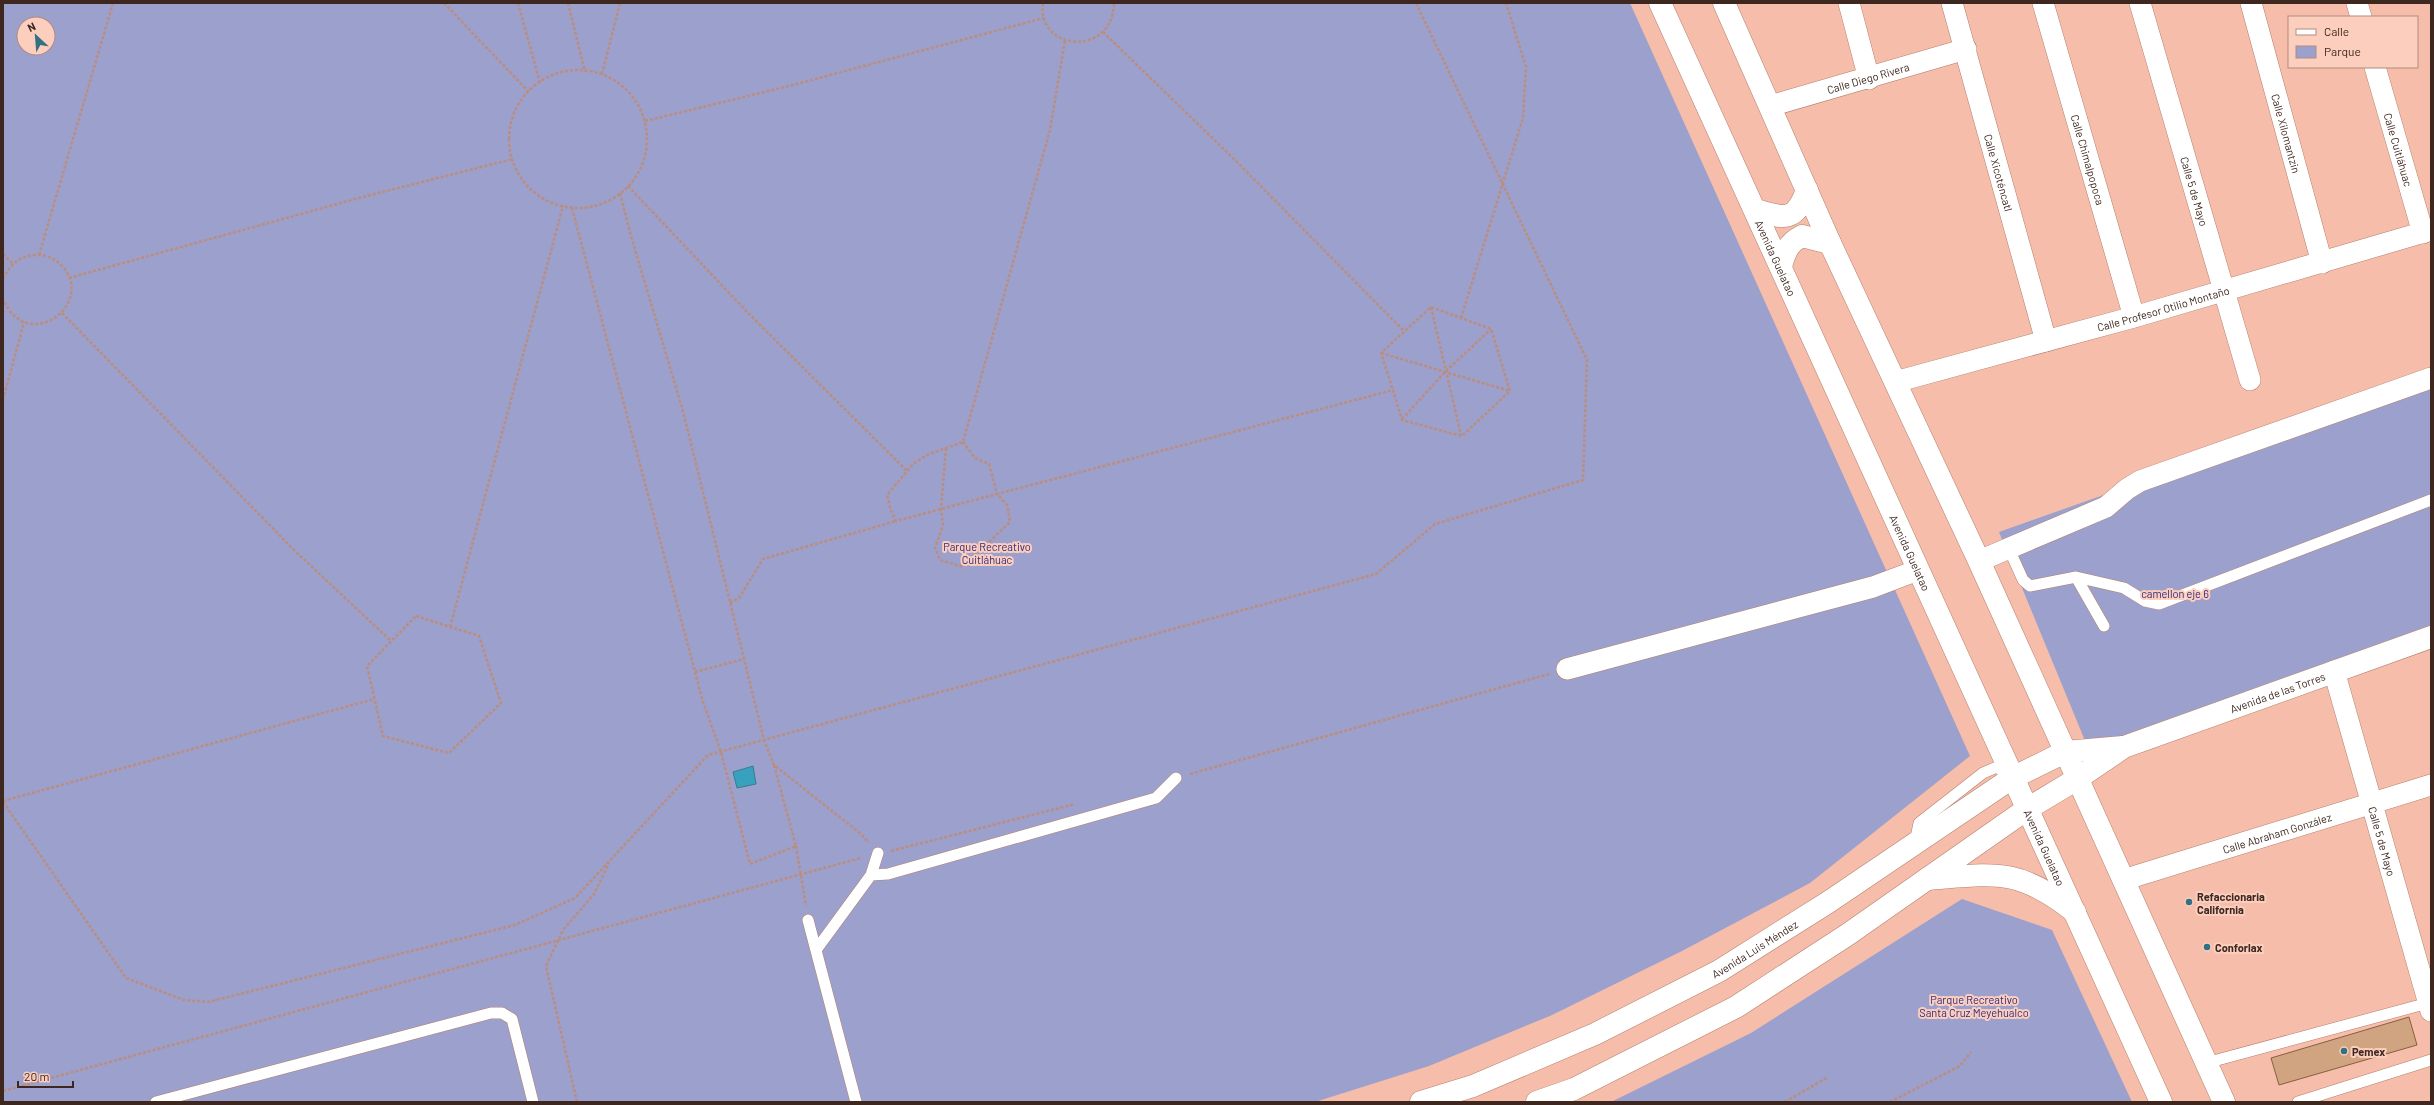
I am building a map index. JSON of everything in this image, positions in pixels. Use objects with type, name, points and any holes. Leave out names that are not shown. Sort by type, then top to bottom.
[{"type":"main road","name":"Avenida Guelatao","points":[[1660,3],[1756,210],[2012,778],[2076,912],[2161,1102]]},
{"type":"main road","points":[[1724,3],[1830,243],[1979,561],[2224,1102]]},
{"type":"main road","points":[[1756,210],[1780,216],[1792,214],[1801,207],[1807,190]]},
{"type":"main road","points":[[1781,266],[1786,250],[1792,241],[1802,236],[1830,243]]},
{"type":"main road","name":"Avenida de las Torres","points":[[2077,779],[2124,747],[2334,670],[2431,637]]},
{"type":"main road","name":"Avenida de las Torres","points":[[2065,752],[2124,747]]},
{"type":"main road","name":"Avenida Luis Méndez","points":[[1421,1102],[1472,1086],[1595,1034],[1719,971],[1827,903],[2012,778],[2065,752]]},
{"type":"main road","points":[[1537,1102],[1574,1089],[1736,1007],[1848,935],[2027,809],[2077,779]]},
{"type":"main road","points":[[1927,879],[1996,874],[2016,878],[2050,892],[2076,912]]},
{"type":"street","points":[[1848,3],[1869,79]]},
{"type":"street","name":"Calle Xicoténcatl","points":[[1952,3],[2046,341]]},
{"type":"street","name":"Calle Chimalpopoca","points":[[2043,3],[2134,317]]},
{"type":"street","name":"Calle 5 de Mayo","points":[[2140,3],[2250,380]]},
{"type":"street","name":"Calle Xilomantzin","points":[[2251,3],[2322,263]]},
{"type":"street","points":[[2356,3],[2361,16]]},
{"type":"street","name":"Calle Diego Rivera","points":[[1770,106],[1869,79],[1966,49]]},
{"type":"street","name":"Calle Cuitláhuac","points":[[2375,68],[2427,232]]},
{"type":"street","name":"Calle Profesor Otilio Montaño","points":[[1895,382],[2134,317],[2427,232]]},
{"type":"street","points":[[1979,561],[2106,507],[2127,489],[2140,481],[2431,378]]},
{"type":"street","points":[[1567,669],[1873,587],[1918,570]]},
{"type":"street","name":"Calle 5 de Mayo","points":[[2334,670],[2430,1007]]},
{"type":"street","name":"Calle Abraham González","points":[[2123,880],[2431,785]]},
{"type":"lane","points":[[2009,549],[2023,580],[2030,586],[2076,577],[2124,588],[2145,601],[2159,604],[2431,500]]},
{"type":"lane","points":[[2076,577],[2104,626]]},
{"type":"lane","points":[[871,875],[888,874],[1156,798],[1176,778]]},
{"type":"lane","points":[[816,950],[871,875],[878,853]]},
{"type":"lane","points":[[808,920],[856,1102]]},
{"type":"lane","points":[[2206,1063],[2430,1007]]},
{"type":"lane","points":[[156,1102],[491,1013],[502,1013],[512,1019],[533,1102]]},
{"type":"lane","points":[[2298,1102],[2431,1060]]},
{"type":"path","points":[[39,255],[113,3]]},
{"type":"path","points":[[444,3],[529,92]]},
{"type":"path","points":[[518,3],[540,83]]},
{"type":"path","points":[[568,3],[585,72]]},
{"type":"path","points":[[602,74],[620,3]]},
{"type":"path","points":[[1043,3],[1044,18],[1056,35],[1065,40],[1085,42],[1102,32],[1113,14],[1114,3]]},
{"type":"path","points":[[374,699],[3,801],[126,978],[184,1000],[208,1002],[515,925],[575,898],[708,755],[1376,574],[1435,524],[1583,480],[1587,360],[1416,3]]},
{"type":"path","points":[[1461,318],[1523,118],[1526,67],[1506,3]]},
{"type":"path","points":[[646,121],[789,86],[1044,18]]},
{"type":"path","points":[[1102,32],[1234,159],[1403,330]]},
{"type":"path","points":[[963,442],[1050,130],[1065,40]]},
{"type":"path","points":[[579,70],[602,74],[621,85],[636,101],[646,121],[647,143],[643,165],[628,186],[620,193],[594,206],[572,208],[550,203],[531,190],[516,171],[509,149],[510,125],[519,103],[529,92],[555,74],[579,70]]},
{"type":"path","points":[[69,278],[359,198],[512,159]]},
{"type":"path","points":[[628,186],[748,312],[907,471]]},
{"type":"path","points":[[620,193],[631,236],[683,411],[764,740],[774,765],[796,846],[808,920]]},
{"type":"path","points":[[450,627],[563,206]]},
{"type":"path","points":[[572,208],[703,702],[721,752],[750,864],[796,846]]},
{"type":"path","points":[[3,254],[13,264]]},
{"type":"path","points":[[3,279],[13,264],[21,258],[39,255],[58,262],[69,278],[71,296],[62,313],[45,323],[24,322],[14,316],[3,299]]},
{"type":"path","points":[[1381,353],[1403,330],[1431,307]]},
{"type":"path","points":[[1431,307],[1491,329]]},
{"type":"path","points":[[1431,307],[1462,436]]},
{"type":"path","points":[[62,313],[295,551],[391,641]]},
{"type":"path","points":[[3,400],[24,322]]},
{"type":"path","points":[[1402,420],[1446,372],[1491,329]]},
{"type":"path","points":[[1491,329],[1510,391]]},
{"type":"path","points":[[1381,353],[1510,391]]},
{"type":"path","points":[[1381,353],[1402,420]]},
{"type":"path","points":[[730,603],[739,598],[763,559],[896,521],[1393,390]]},
{"type":"path","points":[[1462,436],[1510,391]]},
{"type":"path","points":[[1402,420],[1462,436]]},
{"type":"path","points":[[896,521],[890,511],[887,495],[907,471],[914,463],[929,454],[963,442]]},
{"type":"path","points":[[946,448],[941,509],[943,525],[935,548],[940,560],[963,567],[1010,522],[1007,505],[997,494],[989,464],[975,458],[963,442]]},
{"type":"path","points":[[416,616],[450,627],[479,636],[501,703],[449,753],[383,736],[367,666],[416,616]]},
{"type":"path","points":[[695,672],[744,659]]},
{"type":"path","points":[[1176,778],[1567,669]]},
{"type":"path","points":[[774,765],[861,834],[878,853]]},
{"type":"path","points":[[3,1091],[558,940],[801,876],[878,853],[1077,804]]},
{"type":"path","points":[[577,1102],[546,966],[563,930],[594,894],[610,861]]},
{"type":"path","points":[[1890,1102],[1960,1066],[1972,1052]]},
{"type":"path","points":[[1785,1102],[1828,1077]]},
{"type":"green space","name":"Parque Recreativo Cuitláhuac","points":[[3,3],[1630,3],[1970,756],[1810,883],[1682,951],[1552,1015],[1429,1066],[1315,1102],[3,1102]]},
{"type":"green space","name":"camellon eje 6","points":[[2431,379],[2431,625],[2088,748],[1999,532]]},
{"type":"green space","name":"Parque Recreativo Santa Cruz Meyehualco","points":[[1962,899],[2052,930],[2132,1102],[1611,1102],[1751,1033]]},
{"type":"shaded area","points":[[753,766],[756,784],[737,788],[733,772]]},
{"type":"building","name":"Pemex","points":[[2409,1017],[2417,1045],[2279,1085],[2271,1058]]},
{"type":"place","name":"Refaccionaria California","points":[[2189,902]]},
{"type":"place","name":"Conforlax","points":[[2207,947]]},
{"type":"place","name":"Pemex","points":[[2344,1051]]}]
